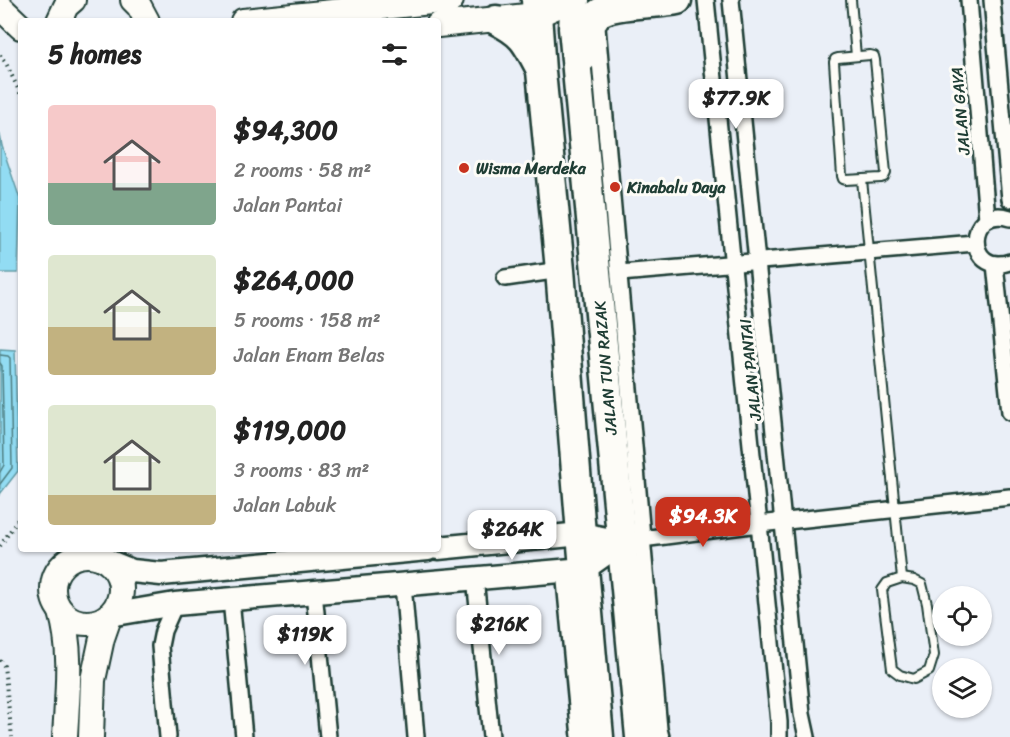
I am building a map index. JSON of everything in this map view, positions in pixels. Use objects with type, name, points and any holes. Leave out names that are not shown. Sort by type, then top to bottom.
[{"type":"highway","points":[[541,71],[562,8],[601,11],[618,6],[677,0]]},
{"type":"highway","name":"JALAN TUN RAZAK","points":[[562,8],[577,78],[632,541],[640,737]]},
{"type":"highway","points":[[496,20],[520,34],[541,71],[560,270],[581,534],[574,570],[599,737]]},
{"type":"main road","points":[[272,18],[449,0]]},
{"type":"main road","points":[[0,7],[18,24]]},
{"type":"main road","points":[[441,26],[496,20],[562,8]]},
{"type":"main road","points":[[65,737],[67,644],[65,623],[54,598],[54,582],[60,559],[68,562],[76,557],[95,553],[113,567],[121,586],[120,597],[110,615],[102,638],[93,680],[91,737]]},
{"type":"main road","points":[[61,612],[79,622],[90,623],[110,615]]},
{"type":"street","name":"JALAN PANTAI","points":[[706,0],[779,737]]},
{"type":"street","name":"JALAN PANTAI","points":[[731,0],[802,714],[807,737]]},
{"type":"street","name":"JALAN GAYA","points":[[969,0],[987,219]]},
{"type":"street","points":[[992,0],[1010,199]]},
{"type":"street","points":[[562,8],[620,273],[632,541],[661,737]]},
{"type":"street","points":[[1010,218],[995,216],[987,219],[978,229],[975,243],[980,255],[989,262],[1003,263],[1010,412]]},
{"type":"street","points":[[620,273],[975,243]]},
{"type":"street","points":[[506,278],[560,270]]},
{"type":"street","points":[[441,548],[581,534],[632,541],[759,524],[1010,497]]},
{"type":"street","points":[[110,615],[174,604],[574,570],[632,541]]},
{"type":"street","points":[[95,553],[132,571],[161,573],[204,571],[397,552]]},
{"type":"street","points":[[574,570],[580,737]]},
{"type":"street","points":[[475,578],[491,737]]},
{"type":"street","points":[[403,584],[416,737]]},
{"type":"street","points":[[314,592],[328,737]]},
{"type":"street","points":[[231,599],[244,737]]},
{"type":"street","points":[[168,737],[160,646],[163,631],[174,604]]},
{"type":"lane","points":[[851,0],[856,56]]},
{"type":"lane","points":[[870,55],[874,56],[875,60],[886,173],[881,178],[862,180],[846,180],[842,176],[834,62],[838,58],[870,55]]},
{"type":"lane","points":[[862,180],[902,578]]},
{"type":"lane","points":[[902,578],[922,584],[934,655],[929,671],[914,680],[892,669],[883,602],[882,590],[887,583],[902,578]]},
{"type":"path","points":[[0,55],[18,89]]},
{"type":"path","points":[[0,546],[18,520]]},
{"type":"path","points":[[0,660],[4,666],[12,737]]},
{"type":"water","points":[[0,134],[18,193],[18,273],[0,273]]},
{"type":"water","points":[[0,349],[15,350],[18,471],[0,494]]},
{"type":"place","name":"Wisma Merdeka","points":[[464,168]]},
{"type":"place","name":"Kinabalu Daya","points":[[615,187]]}]
